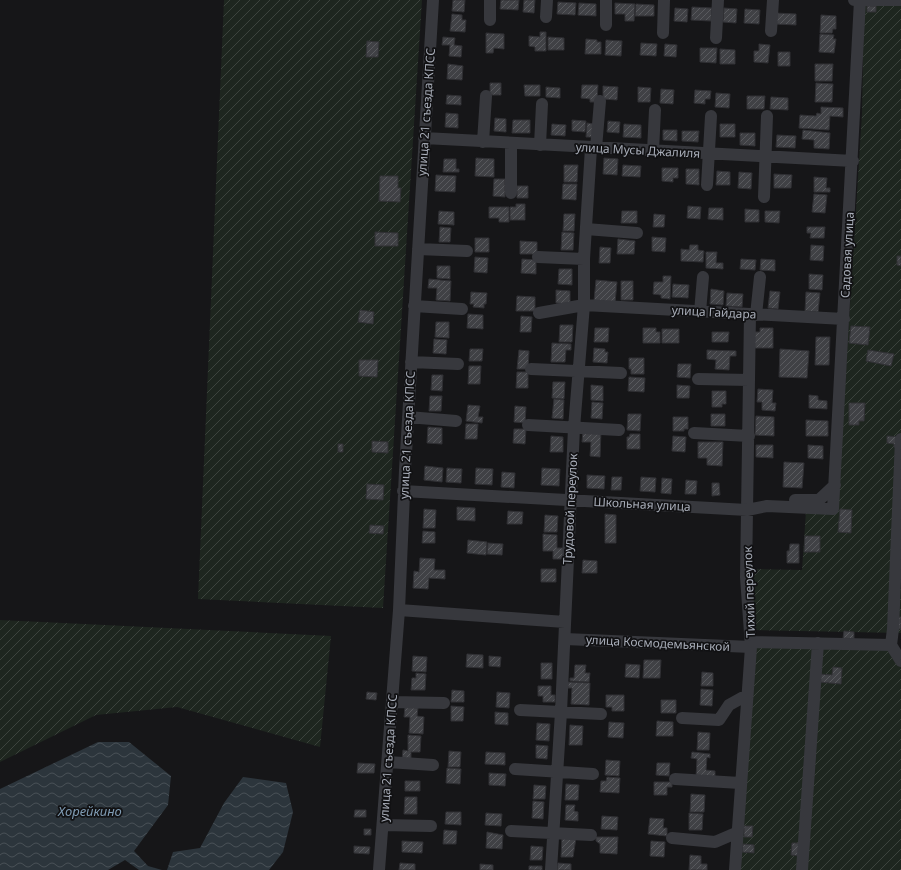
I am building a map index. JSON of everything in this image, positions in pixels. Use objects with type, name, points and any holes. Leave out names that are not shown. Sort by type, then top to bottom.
[{"type":"street","name":"улица 21 съезда КПСС","points":[[379,870],[399,610],[403,492],[433,0]]},
{"type":"street","points":[[490,0],[490,20]]},
{"type":"street","points":[[546,17],[547,0]]},
{"type":"street","points":[[606,0],[606,25]]},
{"type":"street","points":[[663,34],[664,0]]},
{"type":"street","points":[[716,38],[718,0]]},
{"type":"street","points":[[770,31],[773,0]]},
{"type":"street","points":[[852,0],[901,0]]},
{"type":"street","name":"Садовая улица","points":[[833,509],[853,161],[860,0]]},
{"type":"street","points":[[483,142],[486,96]]},
{"type":"street","name":"Трудовой переулок","points":[[551,870],[562,712],[574,428],[584,306],[584,259],[593,148],[600,101]]},
{"type":"street","points":[[540,145],[542,104]]},
{"type":"street","points":[[653,151],[655,110]]},
{"type":"street","points":[[706,186],[711,116]]},
{"type":"street","points":[[764,197],[767,116]]},
{"type":"street","name":"улица Мусы Джалиля","points":[[424,138],[765,158],[853,161]]},
{"type":"street","points":[[511,143],[511,193]]},
{"type":"street","points":[[586,229],[637,233]]},
{"type":"street","points":[[418,249],[467,252]]},
{"type":"street","points":[[538,257],[584,259]]},
{"type":"street","points":[[700,312],[703,277]]},
{"type":"street","name":"Тихий переулок","points":[[735,870],[736,833],[751,644],[746,577],[749,380],[753,314],[760,277]]},
{"type":"street","points":[[414,306],[462,309]]},
{"type":"street","name":"улица Гайдара","points":[[539,313],[584,306],[844,319]]},
{"type":"street","points":[[411,362],[458,364]]},
{"type":"street","points":[[532,369],[621,373]]},
{"type":"street","points":[[698,379],[749,380]]},
{"type":"street","points":[[408,417],[456,421]]},
{"type":"street","points":[[528,425],[619,430]]},
{"type":"street","points":[[694,433],[749,436]]},
{"type":"street","name":"улица Космодемьянской","points":[[565,638],[751,644],[818,643],[898,654],[893,629],[901,440]]},
{"type":"street","points":[[767,506],[781,500],[819,500],[835,485]]},
{"type":"street","name":"Школьная улица","points":[[403,492],[747,510],[767,506],[833,509]]},
{"type":"street","points":[[399,610],[565,622]]},
{"type":"street","points":[[802,870],[807,774],[818,643]]},
{"type":"street","points":[[682,718],[719,720],[729,705],[747,695]]},
{"type":"street","points":[[392,702],[444,703]]},
{"type":"street","points":[[520,710],[601,714]]},
{"type":"street","points":[[388,762],[433,765]]},
{"type":"street","points":[[515,769],[593,774]]},
{"type":"street","points":[[676,779],[740,783]]},
{"type":"street","points":[[383,825],[431,826]]},
{"type":"street","points":[[511,831],[591,835]]},
{"type":"street","points":[[672,838],[715,842],[736,833]]},
{"type":"shaded area","points":[[224,0],[422,0],[383,608],[198,599]]},
{"type":"shaded area","points":[[864,0],[901,0],[901,633],[752,630],[751,569],[802,570],[806,511],[837,512],[862,114]]},
{"type":"shaded area","points":[[0,620],[331,636],[320,747],[177,707],[96,715],[0,762]]},
{"type":"shaded area","points":[[894,645],[901,662],[901,870],[735,870],[751,647]]},
{"type":"water","name":"Хорейкино","points":[[98,742],[129,742],[171,776],[168,805],[134,851],[148,866],[162,870],[139,870],[125,860],[108,870],[0,870],[0,789]]},
{"type":"water","points":[[243,777],[286,783],[293,812],[283,852],[269,870],[167,870],[173,852],[200,848],[224,803]]},
{"type":"building","points":[[453,0],[465,0],[464,12],[452,11]]},
{"type":"building","points":[[501,0],[519,0],[518,10],[500,9]]},
{"type":"building","points":[[524,0],[535,0],[534,13],[523,12]]},
{"type":"building","points":[[558,2],[576,3],[575,15],[557,14]]},
{"type":"building","points":[[579,3],[596,4],[596,16],[578,15]]},
{"type":"building","points":[[615,3],[635,4],[634,21],[625,21],[625,14],[615,14]]},
{"type":"building","points":[[636,4],[654,5],[654,16],[635,16]]},
{"type":"building","points":[[867,6],[876,6],[876,12],[867,12]]},
{"type":"building","points":[[692,7],[712,8],[711,21],[691,20]]},
{"type":"building","points":[[675,8],[688,9],[687,22],[674,21]]},
{"type":"building","points":[[724,8],[737,9],[736,23],[723,22]]},
{"type":"building","points":[[745,9],[760,10],[759,24],[744,23]]},
{"type":"building","points":[[775,13],[796,14],[796,25],[775,24]]},
{"type":"building","points":[[452,14],[462,15],[462,20],[466,20],[465,32],[450,31]]},
{"type":"building","points":[[821,15],[836,16],[836,29],[833,29],[832,33],[820,33]]},
{"type":"building","points":[[540,32],[546,32],[546,51],[535,51],[535,47],[529,46],[529,36],[540,37]]},
{"type":"building","points":[[486,33],[504,34],[504,49],[494,48],[493,53],[486,53]]},
{"type":"building","points":[[820,34],[834,35],[833,39],[836,39],[834,53],[819,52]]},
{"type":"building","points":[[443,37],[455,38],[454,45],[462,46],[461,57],[449,56],[450,45],[442,45]]},
{"type":"building","points":[[548,37],[564,38],[564,50],[548,50]]},
{"type":"building","points":[[586,39],[601,42],[601,54],[585,54]]},
{"type":"building","points":[[606,40],[622,41],[621,56],[605,55]]},
{"type":"building","points":[[367,41],[379,42],[378,57],[366,57]]},
{"type":"building","points":[[641,43],[657,44],[656,56],[640,55]]},
{"type":"building","points":[[665,44],[677,45],[676,57],[664,56]]},
{"type":"building","points":[[759,44],[770,45],[768,63],[754,62],[754,51],[759,51]]},
{"type":"building","points":[[700,48],[717,48],[716,63],[700,62]]},
{"type":"building","points":[[720,49],[735,50],[735,64],[720,64]]},
{"type":"building","points":[[778,52],[790,52],[790,66],[778,66]]},
{"type":"building","points":[[448,64],[463,66],[462,80],[447,79]]},
{"type":"building","points":[[815,64],[833,64],[832,81],[815,81]]},
{"type":"building","points":[[490,83],[501,83],[501,95],[490,95]]},
{"type":"building","points":[[816,83],[833,84],[832,102],[815,102]]},
{"type":"building","points":[[524,85],[540,85],[540,96],[525,96]]},
{"type":"building","points":[[582,85],[598,85],[597,102],[590,102],[590,99],[581,98]]},
{"type":"building","points":[[603,86],[618,87],[617,100],[603,99]]},
{"type":"building","points":[[546,87],[560,88],[560,98],[546,97]]},
{"type":"building","points":[[638,87],[651,88],[650,102],[638,102]]},
{"type":"building","points":[[661,89],[674,90],[673,104],[660,103]]},
{"type":"building","points":[[695,90],[711,91],[710,99],[705,99],[705,104],[694,103]]},
{"type":"building","points":[[716,93],[730,94],[729,108],[715,107]]},
{"type":"building","points":[[447,95],[461,96],[461,105],[446,104]]},
{"type":"building","points":[[747,96],[765,96],[764,109],[747,109]]},
{"type":"building","points":[[771,97],[788,98],[788,110],[770,109]]},
{"type":"building","points":[[821,107],[843,108],[843,117],[830,116],[829,130],[799,128],[800,115],[816,116],[817,113],[821,114]]},
{"type":"building","points":[[446,113],[458,114],[458,128],[445,127]]},
{"type":"building","points":[[495,118],[506,119],[506,132],[494,131]]},
{"type":"building","points":[[513,120],[530,120],[530,133],[512,133]]},
{"type":"building","points":[[572,120],[586,121],[585,132],[572,131]]},
{"type":"building","points":[[608,121],[620,122],[619,133],[607,132]]},
{"type":"building","points":[[587,123],[594,124],[593,137],[586,137]]},
{"type":"building","points":[[552,124],[566,125],[565,136],[551,135]]},
{"type":"building","points":[[624,124],[641,125],[641,138],[623,137]]},
{"type":"building","points":[[720,124],[735,124],[735,137],[720,137]]},
{"type":"building","points":[[663,130],[677,130],[677,141],[663,140]]},
{"type":"building","points":[[803,130],[830,133],[829,149],[814,148],[814,140],[802,139]]},
{"type":"building","points":[[682,131],[699,131],[698,142],[682,141]]},
{"type":"building","points":[[740,133],[755,133],[755,146],[740,145]]},
{"type":"building","points":[[777,135],[796,136],[795,148],[776,147]]},
{"type":"building","points":[[476,158],[494,159],[494,177],[475,176]]},
{"type":"building","points":[[604,158],[618,159],[617,175],[603,174]]},
{"type":"building","points":[[444,159],[456,159],[456,169],[459,169],[459,172],[443,172]]},
{"type":"building","points":[[564,165],[578,165],[577,182],[564,182]]},
{"type":"building","points":[[623,165],[641,166],[640,177],[622,176]]},
{"type":"building","points":[[662,168],[678,168],[678,178],[673,178],[673,182],[662,181]]},
{"type":"building","points":[[686,169],[699,169],[699,185],[686,184]]},
{"type":"building","points":[[717,171],[730,172],[730,185],[716,185]]},
{"type":"building","points":[[739,172],[752,173],[751,189],[738,188]]},
{"type":"building","points":[[774,174],[792,175],[791,188],[774,188]]},
{"type":"building","points":[[436,175],[456,176],[455,192],[435,191]]},
{"type":"building","points":[[380,176],[398,176],[398,188],[401,188],[400,202],[379,201]]},
{"type":"building","points":[[814,177],[827,178],[826,188],[830,188],[830,192],[814,192]]},
{"type":"building","points":[[494,179],[505,179],[505,197],[493,196]]},
{"type":"building","points":[[563,184],[577,184],[576,200],[562,199]]},
{"type":"building","points":[[517,186],[528,186],[528,198],[517,198]]},
{"type":"building","points":[[814,194],[827,195],[825,213],[812,212]]},
{"type":"building","points":[[516,204],[525,204],[525,220],[510,220],[510,207],[516,207]]},
{"type":"building","points":[[688,206],[701,207],[700,219],[687,218]]},
{"type":"building","points":[[489,207],[509,207],[509,222],[499,222],[499,218],[489,218]]},
{"type":"building","points":[[709,208],[723,208],[723,220],[708,219]]},
{"type":"building","points":[[745,209],[759,210],[759,222],[745,222]]},
{"type":"building","points":[[439,211],[454,212],[454,225],[438,224]]},
{"type":"building","points":[[622,211],[637,211],[637,223],[621,223]]},
{"type":"building","points":[[765,211],[780,211],[779,223],[765,222]]},
{"type":"building","points":[[564,214],[575,214],[574,231],[563,231]]},
{"type":"building","points":[[654,214],[665,215],[664,227],[653,227]]},
{"type":"building","points":[[440,227],[451,228],[450,242],[439,242]]},
{"type":"building","points":[[807,227],[825,227],[824,238],[810,238],[811,233],[807,233]]},
{"type":"building","points":[[375,232],[398,233],[398,246],[375,246]]},
{"type":"building","points":[[562,232],[574,233],[573,250],[561,250]]},
{"type":"building","points":[[652,237],[666,238],[665,252],[652,251]]},
{"type":"building","points":[[475,238],[489,238],[489,252],[475,252]]},
{"type":"building","points":[[618,239],[635,241],[634,254],[617,254]]},
{"type":"building","points":[[520,241],[537,242],[537,254],[520,254]]},
{"type":"building","points":[[690,245],[698,245],[698,250],[704,251],[703,262],[681,261],[681,249],[689,250]]},
{"type":"building","points":[[811,245],[824,246],[823,261],[810,260]]},
{"type":"building","points":[[600,247],[611,248],[610,263],[599,263]]},
{"type":"building","points":[[706,252],[717,252],[716,263],[723,263],[723,269],[706,268]]},
{"type":"building","points":[[897,256],[901,256],[901,266],[897,265]]},
{"type":"building","points":[[475,257],[488,258],[487,273],[474,272]]},
{"type":"building","points":[[522,259],[536,260],[536,274],[521,273]]},
{"type":"building","points":[[741,259],[756,260],[755,270],[740,269]]},
{"type":"building","points":[[761,259],[775,260],[775,271],[760,270]]},
{"type":"building","points":[[437,266],[450,266],[450,279],[437,278]]},
{"type":"building","points":[[559,269],[572,269],[572,285],[558,284]]},
{"type":"building","points":[[809,274],[823,275],[822,290],[809,289]]},
{"type":"building","points":[[663,276],[671,276],[670,299],[661,298],[661,295],[653,294],[654,282],[663,282]]},
{"type":"building","points":[[429,279],[451,281],[450,301],[436,300],[437,288],[428,288]]},
{"type":"building","points":[[596,280],[617,282],[615,303],[594,301]]},
{"type":"building","points":[[621,281],[633,281],[633,300],[621,300]]},
{"type":"building","points":[[673,284],[689,285],[688,298],[672,297]]},
{"type":"building","points":[[711,289],[724,291],[723,305],[710,304]]},
{"type":"building","points":[[556,290],[570,291],[570,304],[556,303]]},
{"type":"building","points":[[770,291],[780,292],[778,309],[768,308]]},
{"type":"building","points":[[471,292],[487,293],[484,308],[473,307],[474,304],[470,304]]},
{"type":"building","points":[[806,292],[820,293],[818,312],[805,311]]},
{"type":"building","points":[[727,293],[743,294],[742,307],[726,306]]},
{"type":"building","points":[[517,296],[535,297],[535,311],[516,311]]},
{"type":"building","points":[[360,310],[374,312],[373,324],[358,322]]},
{"type":"building","points":[[468,314],[483,315],[483,329],[467,328]]},
{"type":"building","points":[[521,316],[532,317],[531,332],[520,332]]},
{"type":"building","points":[[436,322],[449,322],[449,338],[435,337]]},
{"type":"building","points":[[560,325],[573,325],[572,342],[559,342]]},
{"type":"building","points":[[851,326],[870,327],[868,345],[849,343]]},
{"type":"building","points":[[595,328],[609,328],[608,342],[594,342]]},
{"type":"building","points":[[643,328],[656,328],[656,332],[660,332],[660,343],[643,343]]},
{"type":"building","points":[[760,328],[773,328],[773,348],[754,348],[754,332],[760,332]]},
{"type":"building","points":[[662,329],[679,329],[679,343],[662,343]]},
{"type":"building","points":[[712,332],[729,332],[728,342],[712,342]]},
{"type":"building","points":[[816,337],[830,337],[829,365],[815,365]]},
{"type":"building","points":[[434,339],[447,340],[446,354],[433,353]]},
{"type":"building","points":[[552,343],[571,344],[571,350],[566,350],[565,362],[551,362]]},
{"type":"building","points":[[594,348],[605,349],[605,352],[608,352],[607,363],[593,362]]},
{"type":"building","points":[[470,349],[483,349],[482,361],[469,361]]},
{"type":"building","points":[[780,349],[809,351],[807,378],[779,377]]},
{"type":"building","points":[[519,350],[529,351],[528,369],[517,369]]},
{"type":"building","points":[[707,350],[736,351],[736,356],[730,356],[729,370],[715,369],[716,360],[707,359]]},
{"type":"building","points":[[868,350],[894,354],[891,366],[866,361]]},
{"type":"building","points":[[629,358],[644,358],[644,374],[631,374],[631,369],[629,369]]},
{"type":"building","points":[[359,360],[378,360],[377,377],[359,376]]},
{"type":"building","points":[[678,364],[691,364],[690,378],[677,377]]},
{"type":"building","points":[[469,366],[481,366],[480,384],[468,384]]},
{"type":"building","points":[[517,372],[528,372],[528,388],[516,388]]},
{"type":"building","points":[[432,375],[443,375],[442,391],[431,390]]},
{"type":"building","points":[[629,377],[645,378],[644,392],[628,391]]},
{"type":"building","points":[[553,382],[565,382],[564,399],[552,398]]},
{"type":"building","points":[[591,385],[603,386],[603,401],[591,400]]},
{"type":"building","points":[[677,385],[690,386],[689,398],[677,398]]},
{"type":"building","points":[[758,389],[773,390],[772,403],[776,403],[775,411],[762,410],[762,402],[757,402]]},
{"type":"building","points":[[712,391],[726,391],[726,404],[722,404],[722,407],[712,407]]},
{"type":"building","points":[[809,395],[818,396],[818,400],[827,401],[827,409],[809,408]]},
{"type":"building","points":[[430,396],[442,396],[441,411],[429,411]]},
{"type":"building","points":[[554,399],[564,400],[563,419],[552,418]]},
{"type":"building","points":[[592,402],[603,403],[602,419],[591,418]]},
{"type":"building","points":[[849,403],[865,403],[864,421],[859,421],[859,425],[849,425]]},
{"type":"building","points":[[468,405],[480,406],[478,417],[483,417],[482,423],[466,421]]},
{"type":"building","points":[[515,406],[526,407],[525,423],[514,422]]},
{"type":"building","points":[[628,414],[641,414],[640,431],[627,430]]},
{"type":"building","points":[[711,414],[725,414],[725,426],[711,426]]},
{"type":"building","points":[[756,416],[774,417],[774,436],[755,435]]},
{"type":"building","points":[[673,417],[688,417],[688,429],[684,429],[684,431],[673,431]]},
{"type":"building","points":[[806,420],[828,421],[828,436],[806,436]]},
{"type":"building","points":[[466,424],[478,424],[477,439],[465,439]]},
{"type":"building","points":[[428,427],[442,428],[442,444],[427,443]]},
{"type":"building","points":[[514,429],[526,429],[525,444],[513,443]]},
{"type":"building","points":[[583,431],[601,431],[600,457],[590,456],[591,442],[582,442]]},
{"type":"building","points":[[630,434],[640,434],[640,449],[627,449],[627,437],[629,437]]},
{"type":"building","points":[[551,436],[563,437],[563,452],[550,452]]},
{"type":"building","points":[[673,436],[686,437],[685,452],[672,451]]},
{"type":"building","points":[[887,436],[900,437],[900,448],[894,447],[894,444],[887,443]]},
{"type":"building","points":[[372,441],[388,442],[388,453],[372,452]]},
{"type":"building","points":[[698,442],[723,442],[722,466],[707,465],[707,458],[698,458]]},
{"type":"building","points":[[338,444],[343,444],[343,452],[338,452]]},
{"type":"building","points":[[756,445],[773,445],[773,458],[756,457]]},
{"type":"building","points":[[808,445],[823,446],[823,459],[808,458]]},
{"type":"building","points":[[784,462],[804,463],[802,488],[783,487]]},
{"type":"building","points":[[425,466],[443,468],[442,482],[424,480]]},
{"type":"building","points":[[447,468],[462,469],[461,483],[446,482]]},
{"type":"building","points":[[476,468],[493,469],[492,485],[475,484]]},
{"type":"building","points":[[542,468],[560,469],[559,486],[541,485]]},
{"type":"building","points":[[502,472],[515,473],[514,488],[501,487]]},
{"type":"building","points":[[587,475],[605,476],[604,489],[587,488]]},
{"type":"building","points":[[612,477],[622,477],[621,490],[611,490]]},
{"type":"building","points":[[641,477],[656,478],[655,492],[640,491]]},
{"type":"building","points":[[662,478],[672,479],[671,494],[661,493]]},
{"type":"building","points":[[686,480],[697,481],[696,494],[685,494]]},
{"type":"building","points":[[712,483],[719,483],[720,495],[712,496]]},
{"type":"building","points":[[367,484],[384,485],[383,500],[366,499]]},
{"type":"building","points":[[457,507],[475,508],[475,521],[457,520]]},
{"type":"building","points":[[424,509],[436,510],[435,528],[423,528]]},
{"type":"building","points":[[840,509],[852,510],[851,533],[838,532]]},
{"type":"building","points":[[508,511],[523,512],[522,524],[507,524]]},
{"type":"building","points":[[605,514],[616,515],[616,543],[605,543]]},
{"type":"building","points":[[545,515],[558,516],[557,532],[544,532]]},
{"type":"building","points":[[370,525],[384,526],[383,534],[369,533]]},
{"type":"building","points":[[423,531],[435,532],[435,543],[422,543]]},
{"type":"building","points":[[543,534],[557,535],[557,548],[565,548],[564,559],[553,559],[553,551],[543,551]]},
{"type":"building","points":[[805,536],[820,536],[820,552],[804,552]]},
{"type":"building","points":[[468,540],[487,542],[486,555],[467,553]]},
{"type":"building","points":[[488,543],[503,544],[502,555],[487,554]]},
{"type":"building","points":[[790,544],[799,544],[799,563],[787,563],[787,551],[789,551]]},
{"type":"building","points":[[420,558],[435,559],[434,570],[445,570],[445,579],[429,578],[428,589],[413,588],[414,571],[419,572]]},
{"type":"building","points":[[583,560],[597,561],[597,573],[582,573]]},
{"type":"building","points":[[541,569],[556,569],[556,582],[541,582]]},
{"type":"building","points":[[897,617],[901,617],[901,629],[897,629]]},
{"type":"building","points":[[844,631],[854,632],[854,639],[843,638]]},
{"type":"building","points":[[467,654],[483,655],[483,668],[466,667]]},
{"type":"building","points":[[413,656],[427,657],[426,672],[412,671]]},
{"type":"building","points":[[489,656],[501,657],[500,667],[489,666]]},
{"type":"building","points":[[644,660],[661,660],[660,678],[643,678]]},
{"type":"building","points":[[541,663],[552,663],[552,679],[541,679]]},
{"type":"building","points":[[626,664],[640,665],[639,678],[625,677]]},
{"type":"building","points":[[575,665],[586,665],[585,673],[590,673],[589,682],[570,681],[570,678],[574,678]]},
{"type":"building","points":[[833,667],[842,668],[841,684],[819,682],[819,674],[832,675]]},
{"type":"building","points":[[702,672],[713,673],[713,686],[701,686]]},
{"type":"building","points":[[416,673],[426,674],[425,690],[411,690],[412,678],[416,678]]},
{"type":"building","points":[[568,682],[590,683],[589,705],[571,704],[572,688],[568,688]]},
{"type":"building","points":[[538,686],[551,686],[551,695],[555,695],[555,702],[543,702],[543,696],[538,696]]},
{"type":"building","points":[[701,689],[713,690],[712,706],[700,705]]},
{"type":"building","points":[[452,690],[464,691],[464,702],[451,702]]},
{"type":"building","points":[[367,692],[377,693],[376,700],[366,699]]},
{"type":"building","points":[[497,692],[510,693],[509,708],[496,707]]},
{"type":"building","points":[[606,695],[624,695],[624,711],[612,711],[612,707],[606,707]]},
{"type":"building","points":[[661,700],[676,700],[676,713],[661,713]]},
{"type":"building","points":[[451,706],[464,707],[463,721],[451,721]]},
{"type":"building","points":[[405,707],[418,708],[417,716],[424,717],[423,734],[409,733],[410,717],[404,717]]},
{"type":"building","points":[[495,712],[508,713],[508,725],[495,724]]},
{"type":"building","points":[[657,721],[673,722],[673,736],[656,736]]},
{"type":"building","points":[[609,722],[624,723],[623,738],[608,737]]},
{"type":"building","points":[[537,723],[550,724],[549,741],[536,740]]},
{"type":"building","points":[[570,725],[583,726],[582,745],[569,745]]},
{"type":"building","points":[[698,732],[710,733],[709,750],[697,750]]},
{"type":"building","points":[[408,735],[421,736],[420,752],[411,752],[411,761],[402,760],[403,750],[408,751]]},
{"type":"building","points":[[536,745],[548,746],[547,759],[536,758]]},
{"type":"building","points":[[449,751],[461,752],[460,767],[448,767]]},
{"type":"building","points":[[486,752],[505,753],[505,765],[485,764]]},
{"type":"building","points":[[692,752],[710,754],[710,758],[707,757],[706,770],[715,771],[715,779],[696,777],[697,759],[691,758]]},
{"type":"building","points":[[606,760],[620,761],[619,776],[605,775]]},
{"type":"building","points":[[358,763],[375,764],[374,773],[357,773]]},
{"type":"building","points":[[657,763],[670,763],[669,776],[656,775]]},
{"type":"building","points":[[447,768],[461,769],[460,784],[446,783]]},
{"type":"building","points":[[489,773],[506,774],[505,786],[489,785]]},
{"type":"building","points":[[607,777],[620,778],[619,793],[600,792],[601,781],[606,781]]},
{"type":"building","points":[[405,781],[420,781],[420,791],[405,791]]},
{"type":"building","points":[[654,782],[672,782],[672,787],[667,787],[667,795],[654,795]]},
{"type":"building","points":[[566,784],[579,785],[578,800],[565,800]]},
{"type":"building","points":[[534,785],[546,786],[545,799],[533,799]]},
{"type":"building","points":[[691,794],[705,795],[704,812],[690,812]]},
{"type":"building","points":[[405,797],[417,797],[417,814],[404,814]]},
{"type":"building","points":[[533,801],[544,802],[543,819],[532,818]]},
{"type":"building","points":[[566,805],[575,805],[574,811],[578,812],[578,821],[565,820]]},
{"type":"building","points":[[355,810],[366,810],[366,817],[354,817]]},
{"type":"building","points":[[446,812],[461,812],[461,825],[445,824]]},
{"type":"building","points":[[486,813],[502,814],[501,826],[485,825]]},
{"type":"building","points":[[689,813],[703,814],[702,830],[689,830]]},
{"type":"building","points":[[602,816],[618,817],[617,830],[601,829]]},
{"type":"building","points":[[650,818],[664,819],[663,828],[667,828],[667,836],[648,834]]},
{"type":"building","points":[[744,826],[753,826],[752,837],[744,837]]},
{"type":"building","points":[[364,829],[371,829],[371,835],[364,835]]},
{"type":"building","points":[[444,830],[457,831],[456,844],[443,844]]},
{"type":"building","points":[[487,832],[503,835],[502,849],[486,848]]},
{"type":"building","points":[[562,837],[576,838],[573,857],[561,857]]},
{"type":"building","points":[[596,837],[618,837],[617,854],[600,853],[600,844],[596,841]]},
{"type":"building","points":[[402,841],[423,842],[422,853],[402,852]]},
{"type":"building","points":[[651,841],[665,842],[664,857],[650,856]]},
{"type":"building","points":[[792,843],[801,843],[800,856],[791,855]]},
{"type":"building","points":[[743,844],[754,845],[754,853],[742,852]]},
{"type":"building","points":[[354,846],[370,847],[369,854],[354,853]]},
{"type":"building","points":[[531,846],[543,847],[542,860],[530,860]]},
{"type":"building","points":[[690,855],[701,856],[701,864],[707,864],[707,870],[689,870]]},
{"type":"building","points":[[400,863],[415,864],[415,870],[399,870]]},
{"type":"building","points":[[558,863],[571,864],[571,870],[557,870]]},
{"type":"building","points":[[480,864],[493,865],[493,870],[480,870]]},
{"type":"building","points":[[529,866],[542,866],[542,870],[529,870]]}]
